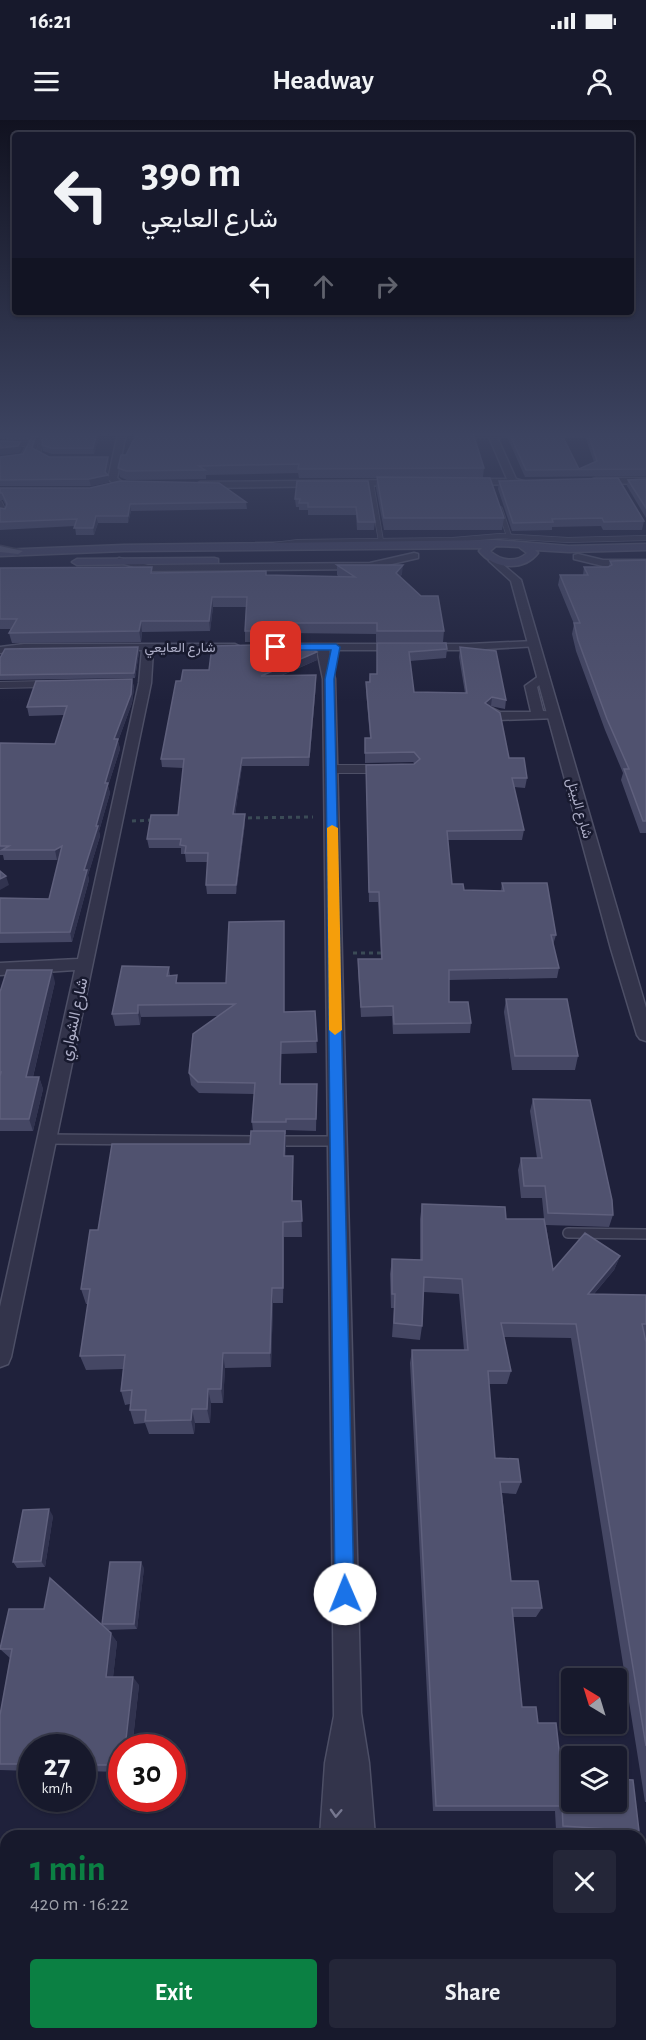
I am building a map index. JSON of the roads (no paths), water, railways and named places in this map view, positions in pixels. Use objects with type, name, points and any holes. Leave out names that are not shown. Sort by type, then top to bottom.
[{"type":"main road","points":[[596,548],[617,539]]},
{"type":"main road","points":[[404,541],[425,547]]},
{"type":"main road","points":[[0,551],[425,547],[489,545],[508,542],[527,546],[596,548],[646,546]]},
{"type":"main road","points":[[489,545],[484,551],[491,558]]},
{"type":"main road","points":[[526,560],[533,553],[527,546]]},
{"type":"main road","points":[[414,556],[491,558],[513,562],[578,557],[646,556]]},
{"type":"main road","points":[[0,562],[119,561]]},
{"type":"street","points":[[119,561],[148,568],[370,567],[414,556]]},
{"type":"street","points":[[578,557],[603,563],[646,563]]},
{"type":"street","points":[[491,558],[516,580],[526,560]]},
{"type":"street","name":"شارع البيتل","points":[[516,580],[619,949],[645,1026]]},
{"type":"street","name":"شارع العايعي","points":[[0,650],[16,647],[253,647]]},
{"type":"street","name":"شارع الشواري","points":[[0,1357],[115,821],[142,683],[154,647]]},
{"type":"street","points":[[276,647],[535,647]]},
{"type":"street","points":[[322,647],[329,679],[346,1713],[339,1763],[335,1830]]},
{"type":"street","points":[[329,679],[336,647]]},
{"type":"street","points":[[538,715],[531,686],[543,677]]},
{"type":"street","points":[[492,712],[497,716],[554,715]]},
{"type":"street","points":[[0,970],[83,971]]},
{"type":"street","points":[[346,1713],[355,1763],[360,1830]]},
{"type":"lane","points":[[378,523],[381,541]]},
{"type":"lane","points":[[505,523],[509,536]]},
{"type":"lane","points":[[268,549],[289,542],[404,541],[509,536],[548,540],[646,538]]},
{"type":"lane","points":[[0,685],[56,684]]},
{"type":"lane","points":[[331,769],[389,768]]},
{"type":"lane","points":[[47,1139],[337,1141]]},
{"type":"lane","points":[[568,1233],[646,1234]]}]
